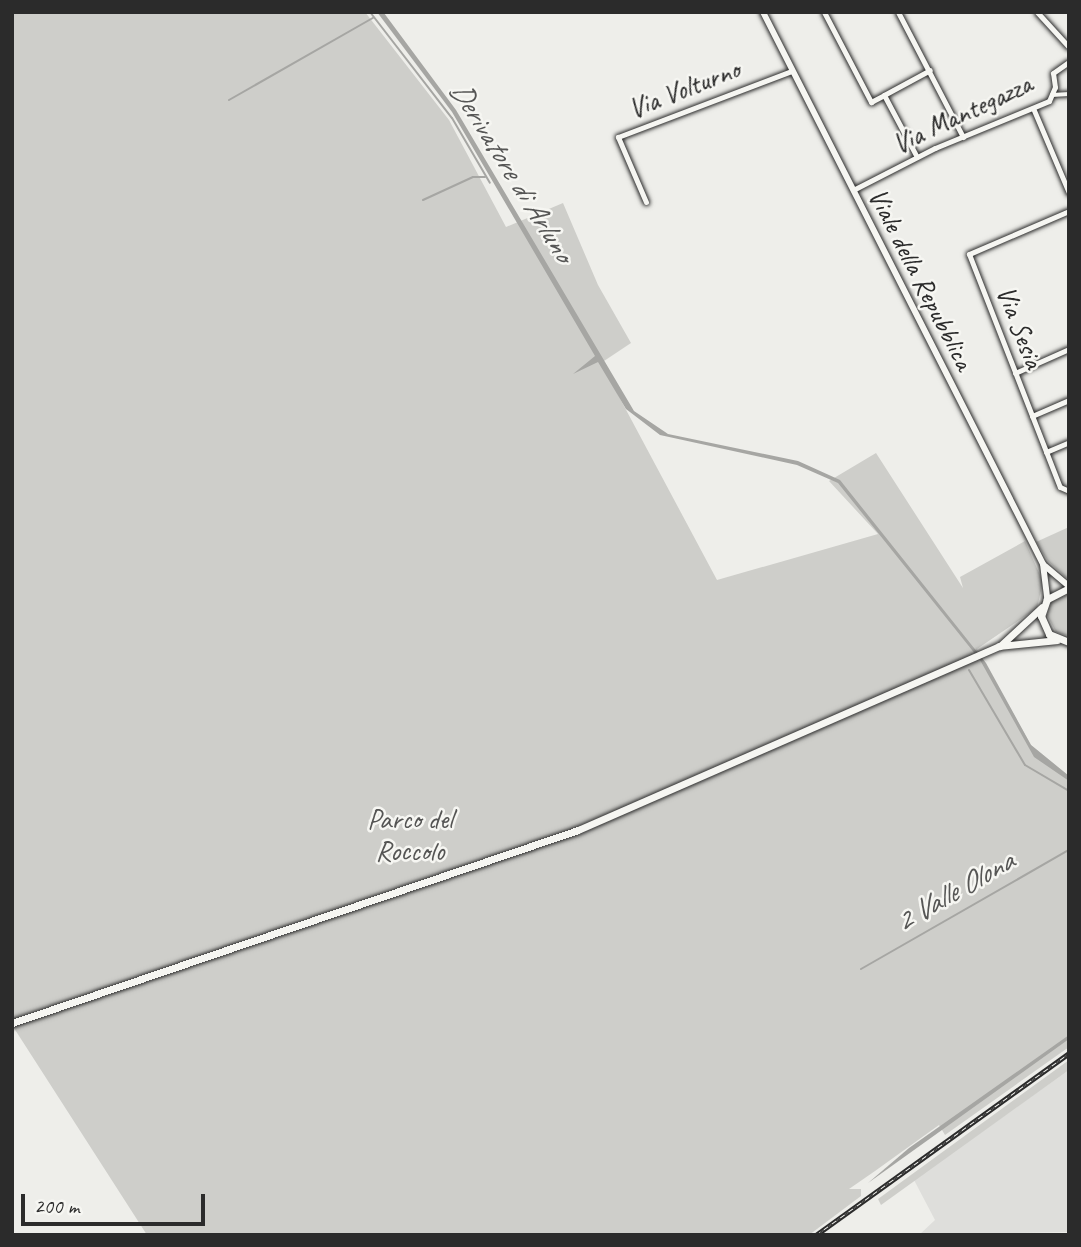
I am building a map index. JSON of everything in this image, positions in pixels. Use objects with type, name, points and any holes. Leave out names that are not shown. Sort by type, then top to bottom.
[{"type":"main road","points":[[999,646],[1042,607],[1047,598],[1069,587]]},
{"type":"main road","points":[[1042,607],[1043,626],[1057,640]]},
{"type":"main road","points":[[12,1023],[578,830],[999,646],[1057,640],[1069,642]]},
{"type":"street","name":"Viale della Repubblica","points":[[762,12],[1043,564]]},
{"type":"street","points":[[824,12],[871,102],[930,70]]},
{"type":"street","points":[[898,12],[963,137]]},
{"type":"street","points":[[1037,12],[1069,47]]},
{"type":"street","name":"Via Mantegazza","points":[[853,190],[917,157],[1033,108],[1051,95],[1053,74],[1069,62]]},
{"type":"street","name":"Via Volturno","points":[[646,202],[618,137],[792,71]]},
{"type":"street","points":[[1051,95],[1069,94]]},
{"type":"street","points":[[884,95],[917,157]]},
{"type":"street","points":[[1033,108],[1069,193]]},
{"type":"street","name":"Via Sesia","points":[[1067,491],[1046,452],[969,254],[1069,211]]},
{"type":"street","points":[[1015,373],[1069,349]]},
{"type":"street","points":[[1032,416],[1069,400]]},
{"type":"street","points":[[1046,452],[1069,442]]},
{"type":"street","points":[[1043,564],[1069,587]]},
{"type":"street","points":[[1043,564],[1047,598]]},
{"type":"shaded area","points":[[377,12],[384,13],[456,110],[634,411],[668,434],[798,461],[840,480],[986,663],[1031,745],[1069,776],[1069,781],[1034,757],[980,660],[838,483],[797,465],[660,435],[626,409],[598,362],[573,374],[595,356],[452,112]]},
{"type":"shaded area","points":[[1069,1035],[1069,1039],[868,1183],[909,1148]]},
{"type":"shaded area","points":[[1069,1070],[1069,1232],[919,1235],[935,1220],[914,1180]]},
{"type":"green space","name":"Parco del Roccolo","points":[[12,12],[365,12],[449,120],[506,227],[563,203],[598,285],[631,343],[601,363],[717,580],[878,534],[829,481],[876,453],[963,588],[960,577],[1025,541],[1043,582],[1037,608],[977,649],[1031,745],[1069,776],[1069,1047],[945,1135],[939,1125],[849,1189],[861,1189],[861,1196],[809,1235],[147,1235],[12,1025]]},
{"type":"green space","points":[[1069,527],[1069,580],[1048,561],[1036,542]]},
{"type":"green space","points":[[1069,594],[1069,636],[1056,632],[1047,615],[1051,602]]},
{"type":"green space","points":[[1069,1060],[1069,1070],[881,1205],[878,1199]]},
{"type":"waterway","name":"Derivatore di Arluno","points":[[370,12],[452,118],[490,183]]},
{"type":"waterway","points":[[229,100],[373,18]]},
{"type":"waterway","name":"Derivatore di Arluno","points":[[423,200],[473,177],[485,177]]},
{"type":"waterway","name":"2 Valle Olona","points":[[969,670],[1025,765],[1069,791]]},
{"type":"waterway","name":"2 Valle Olona","points":[[861,969],[1069,850]]},
{"type":"railway","points":[[816,1235],[1069,1053]]}]
